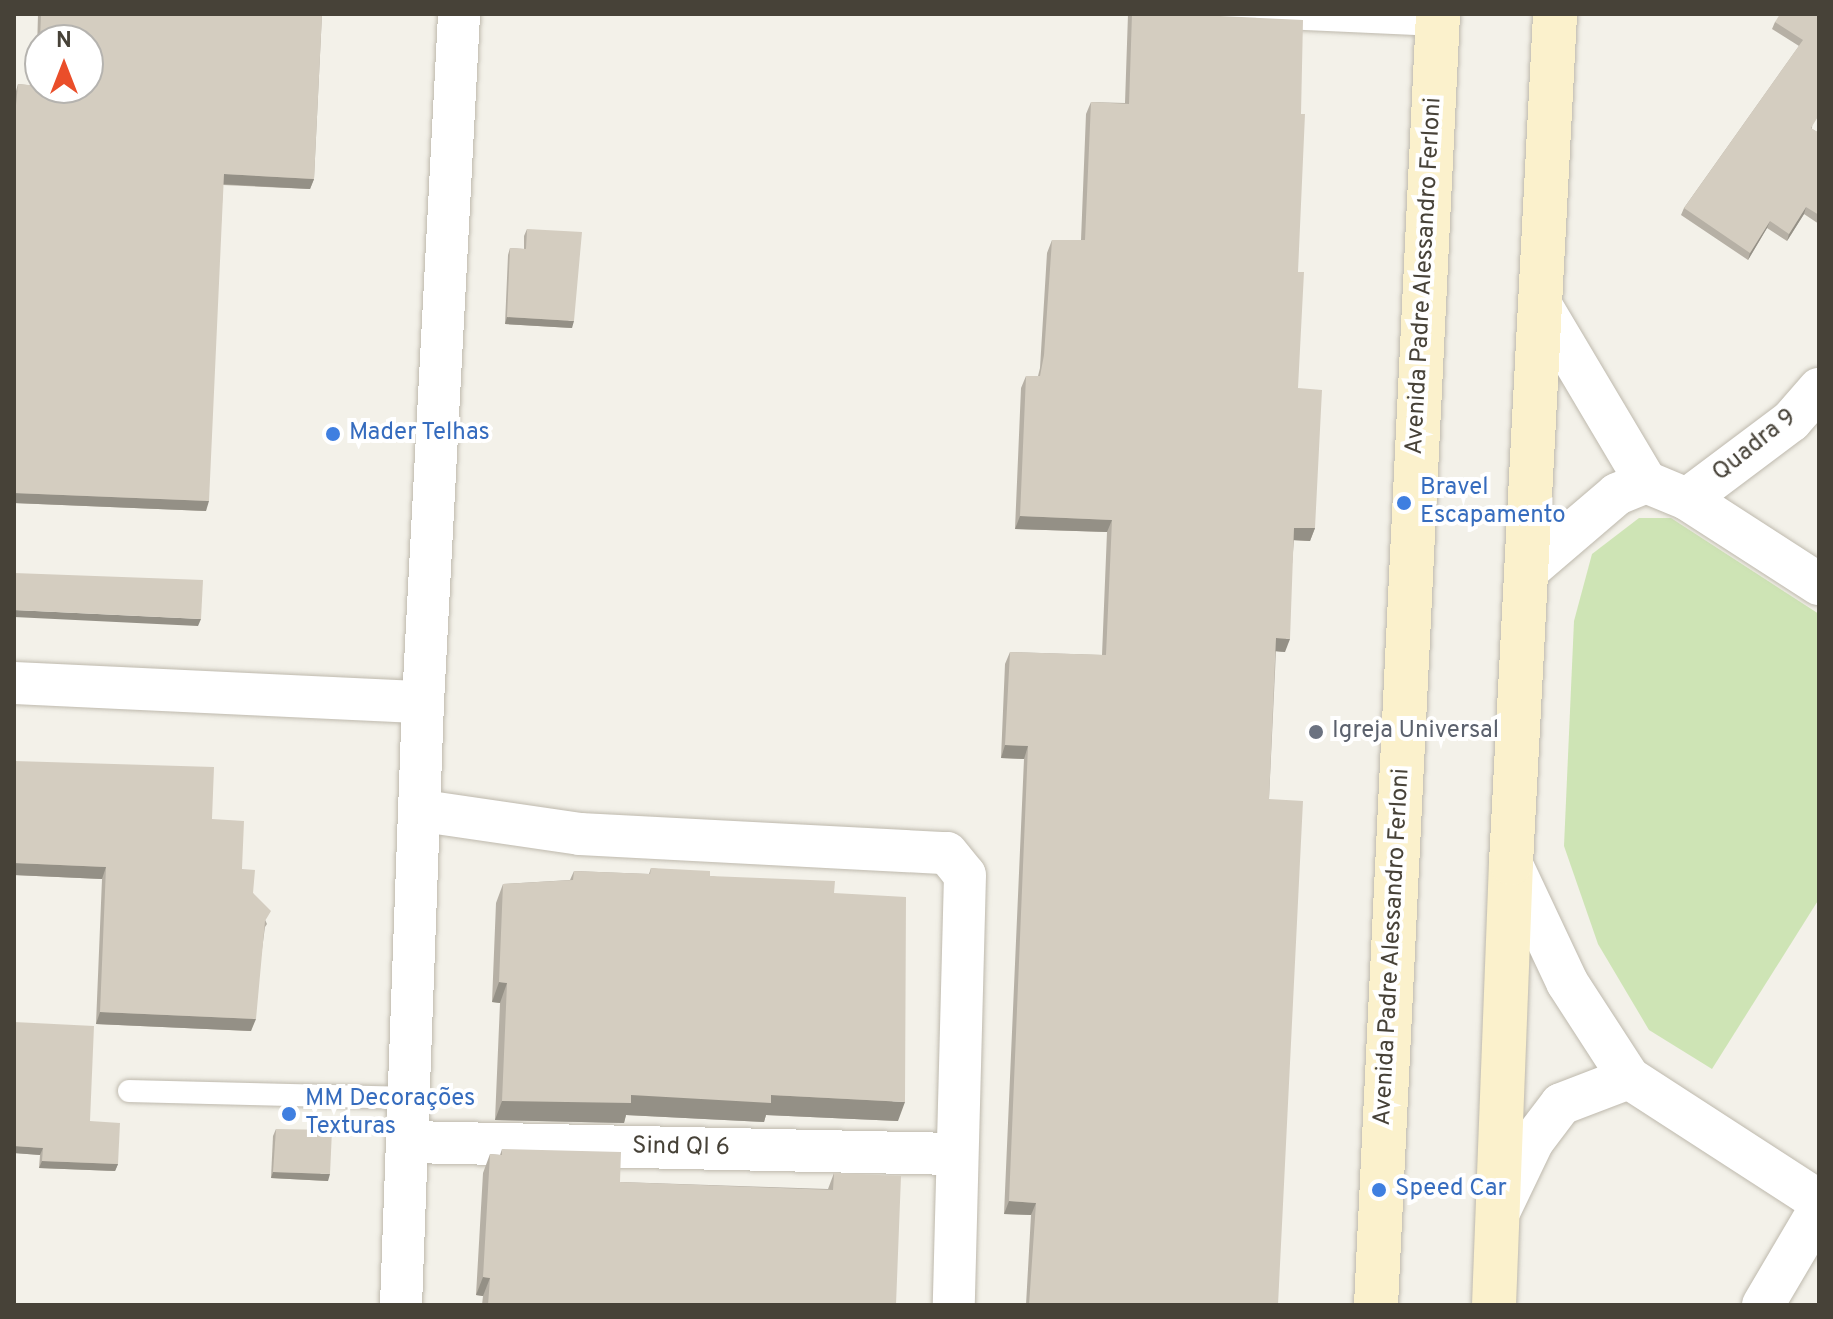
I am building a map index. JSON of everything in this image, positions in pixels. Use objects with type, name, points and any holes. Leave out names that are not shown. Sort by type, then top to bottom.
[{"type":"main road","points":[[1494,1305],[1511,863],[1555,14]]},
{"type":"main road","name":"Avenida Padre Alessandro Ferloni","points":[[1376,1305],[1438,20]]},
{"type":"street","points":[[401,1305],[423,811],[423,702],[459,14]]},
{"type":"street","points":[[1541,305],[1646,482],[1687,499],[1819,584]]},
{"type":"street","name":"Quadra 9","points":[[1687,499],[1791,421],[1819,389]]},
{"type":"street","points":[[1527,571],[1617,494],[1646,482]]},
{"type":"street","points":[[14,683],[423,702]]},
{"type":"street","points":[[423,811],[580,834],[920,847],[947,853],[965,875],[954,1154],[954,1305]]},
{"type":"street","points":[[1511,863],[1567,982],[1629,1078],[1819,1201]]},
{"type":"street","points":[[1499,1212],[1533,1141],[1561,1104],[1629,1078]]},
{"type":"street","name":"Sind QI 6","points":[[409,1142],[954,1154]]},
{"type":"street","points":[[1763,1305],[1819,1210]]},
{"type":"lane","points":[[1195,14],[1438,20]]},
{"type":"lane","points":[[129,1091],[411,1098]]},
{"type":"green space","points":[[1639,518],[1671,518],[1819,614],[1819,899],[1712,1069],[1649,1030],[1598,944],[1564,846],[1574,621],[1592,554]]},
{"type":"building","points":[[41,14],[322,14],[314,179],[224,174],[209,501],[14,493],[14,126],[18,84],[24,85],[24,104],[104,104],[104,24],[41,24]]},
{"type":"building","points":[[1132,14],[1303,20],[1301,114],[1305,114],[1298,272],[1304,272],[1298,388],[1322,390],[1315,528],[1294,528],[1290,639],[1276,638],[1269,799],[1303,801],[1278,1305],[1029,1305],[1036,1203],[1009,1201],[1028,746],[1005,745],[1010,652],[1106,655],[1112,520],[1020,516],[1026,376],[1040,376],[1052,240],[1085,240],[1091,102],[1129,104]]},
{"type":"building","points":[[1780,14],[1819,14],[1819,115],[1811,128],[1819,133],[1819,215],[1806,207],[1789,234],[1770,221],[1750,253],[1684,208],[1803,40],[1775,22]]},
{"type":"building","points":[[527,229],[582,232],[574,321],[507,317],[510,248],[526,249]]},
{"type":"building","points":[[14,573],[203,580],[201,619],[14,610]]},
{"type":"building","points":[[14,761],[214,767],[212,819],[244,821],[242,869],[255,870],[253,893],[271,911],[265,921],[256,1019],[100,1012],[106,867],[14,863]]},
{"type":"building","points":[[651,868],[710,871],[710,876],[835,881],[834,893],[906,897],[905,1102],[771,1095],[771,1103],[631,1095],[631,1103],[502,1101],[507,983],[499,982],[503,884],[573,880],[574,871],[650,874]]},
{"type":"building","points":[[14,1022],[94,1026],[90,1121],[120,1123],[118,1164],[42,1161],[43,1148],[14,1146]]},
{"type":"building","points":[[276,1129],[332,1130],[330,1174],[273,1172]]},
{"type":"building","points":[[502,1149],[621,1152],[620,1182],[833,1190],[834,1173],[901,1176],[896,1305],[488,1305],[490,1278],[483,1277],[490,1154],[502,1155]]},
{"type":"place","name":"Mader Telhas","points":[[333,434]]},
{"type":"place","name":"Bravel Escapamento","points":[[1404,503]]},
{"type":"place","name":"Igreja Universal","points":[[1316,732]]},
{"type":"place","name":"MM Decorações Texturas","points":[[289,1114]]},
{"type":"place","name":"Speed Car","points":[[1379,1190]]}]
